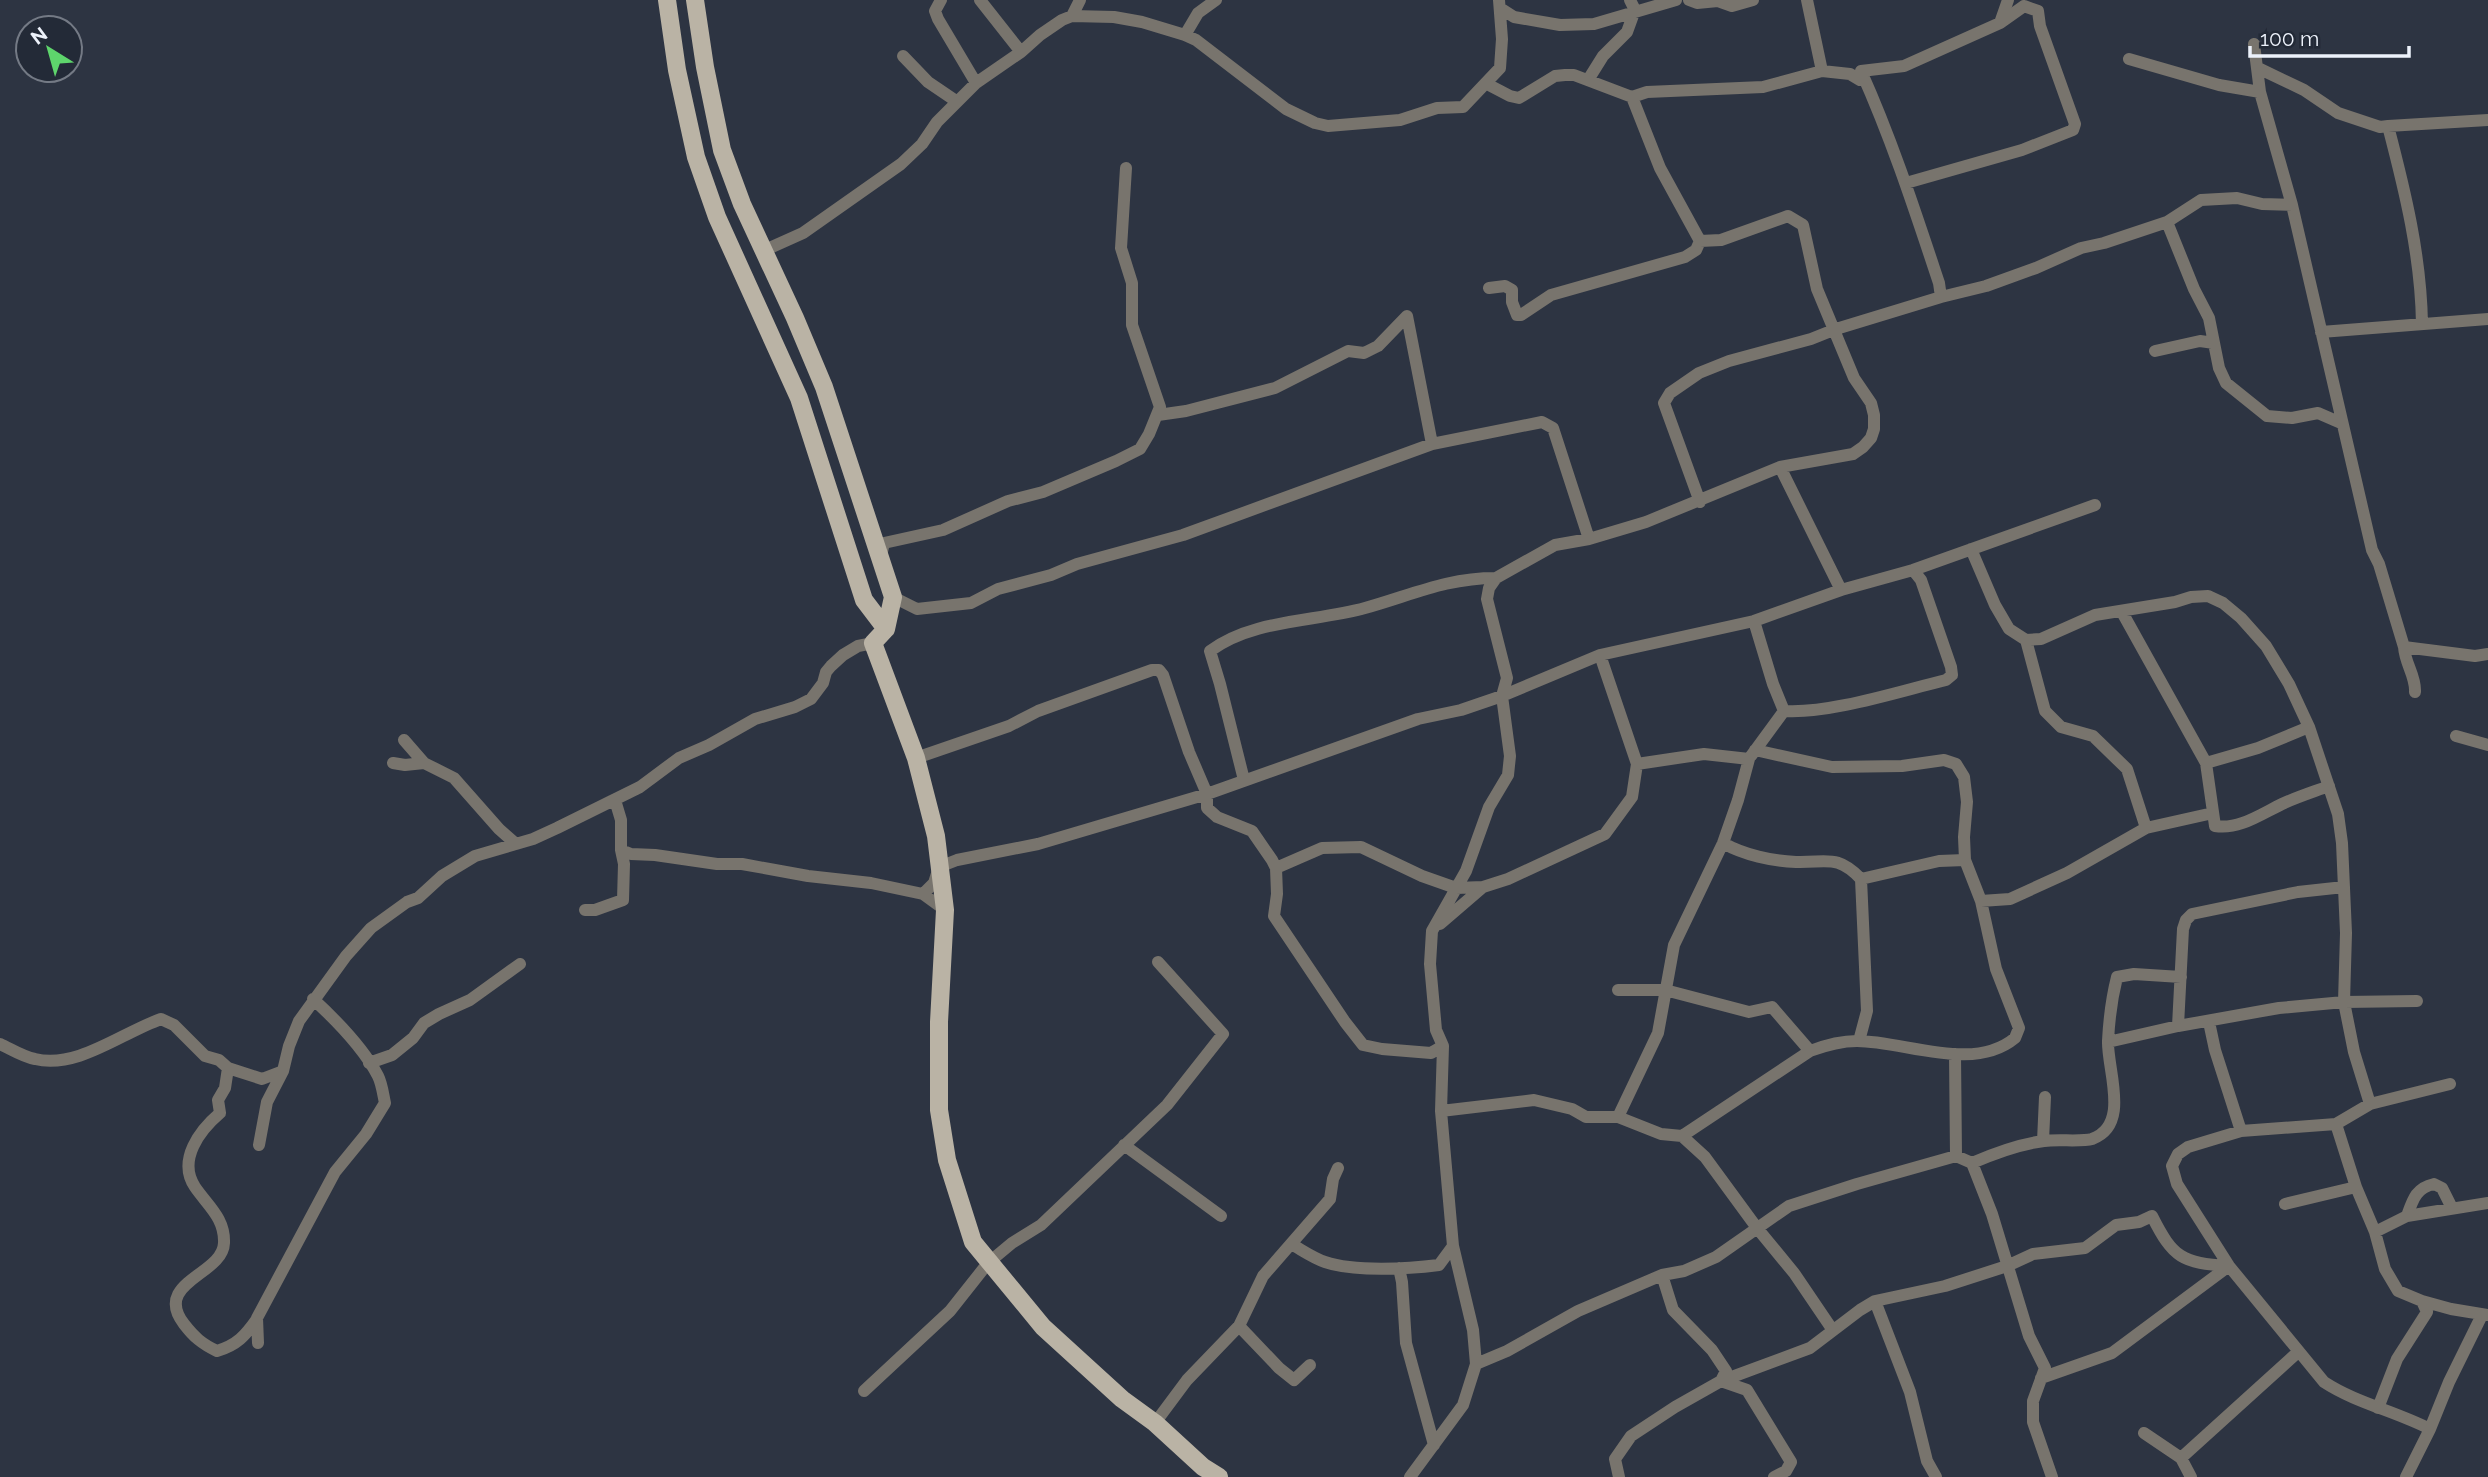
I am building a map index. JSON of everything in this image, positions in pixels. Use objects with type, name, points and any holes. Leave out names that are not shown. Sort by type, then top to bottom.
[{"type":"main road","points":[[667,0],[677,70],[696,158],[717,217],[799,398],[864,600],[886,629]]},
{"type":"main road","points":[[695,0],[722,150],[742,204],[824,387],[893,597],[886,629],[873,643],[916,758],[936,836],[945,910],[939,1022],[939,1110],[947,1160],[972,1242],[1043,1327],[1122,1399],[1155,1423],[1197,1472],[1219,1477]]},
{"type":"street","points":[[941,0],[936,11],[938,19],[976,83]]},
{"type":"street","points":[[980,0],[1021,52]]},
{"type":"street","points":[[1072,16],[1080,0]]},
{"type":"street","points":[[1185,36],[1198,13],[1216,0]]},
{"type":"street","points":[[1499,4],[1514,17],[1560,24],[1594,24],[1633,5],[1676,0]]},
{"type":"street","points":[[1689,0],[1697,3],[1718,1],[1732,6],[1753,0]]},
{"type":"street","points":[[1807,0],[1822,71]]},
{"type":"street","points":[[2000,23],[2008,0]]},
{"type":"street","points":[[763,251],[803,233],[901,164],[922,144],[937,122],[976,83],[1021,52],[1040,35],[1072,16],[1114,17],[1142,22],[1196,40],[1286,109],[1328,126],[1400,120],[1437,108],[1463,107],[1500,68],[1502,39],[1499,4]]},
{"type":"street","points":[[1588,80],[1602,56],[1628,32],[1633,5]]},
{"type":"street","points":[[1861,71],[1904,66],[2000,23],[2024,6],[2038,10],[2040,26],[2075,124],[2073,130],[2022,150],[1906,183]]},
{"type":"street","points":[[2254,44],[2260,92],[2292,205],[2372,551],[2379,564],[2404,647],[2405,661],[2415,682],[2415,692]]},
{"type":"street","points":[[903,56],[929,82],[956,101],[954,104]]},
{"type":"street","points":[[2129,59],[2219,85],[2260,92]]},
{"type":"street","points":[[2258,68],[2290,86],[2304,90],[2338,113],[2380,127],[2488,120]]},
{"type":"street","points":[[1487,84],[1519,98],[1555,76],[1574,75],[1632,97],[1647,92],[1763,87],[1822,71],[1850,74],[1860,80],[1861,71]]},
{"type":"street","points":[[1861,71],[1906,183],[1939,283],[1941,297]]},
{"type":"street","points":[[1632,97],[1660,168],[1700,241]]},
{"type":"street","points":[[2388,126],[2404,188],[2417,256],[2422,291],[2422,324]]},
{"type":"street","points":[[881,557],[884,543],[943,530],[1008,500],[1043,492],[1140,449],[1160,407],[1132,325],[1132,283],[1121,248],[1126,167]]},
{"type":"street","points":[[1700,502],[1664,403],[1665,397],[1699,373],[1729,360],[1811,339],[2036,268],[2081,248],[2167,222],[2201,200],[2237,198],[2262,204],[2292,205]]},
{"type":"street","points":[[1410,1477],[1463,1405],[1476,1364],[1473,1330],[1453,1246],[1441,1111],[1443,1046],[1436,1030],[1430,964],[1432,931],[1466,871],[1489,807],[1508,775],[1510,756],[1503,696],[1507,678],[1487,599],[1489,588],[1496,578],[1555,545],[1589,539],[1646,522],[1780,467],[1853,454],[1871,438],[1874,429],[1871,403],[1854,378],[1836,329],[1817,289],[1803,225],[1788,216],[1721,240],[1700,241]]},
{"type":"street","points":[[2167,222],[2194,289],[2209,318],[2219,368],[2226,383],[2267,416],[2292,418],[2318,413],[2341,423]]},
{"type":"street","points":[[1489,288],[1505,286],[1512,290],[1514,307],[1517,315],[1521,315],[1551,295],[1685,257],[1696,250],[1700,241]]},
{"type":"street","points":[[1158,415],[1186,411],[1275,388],[1348,351],[1364,353],[1378,345],[1407,316],[1432,444]]},
{"type":"street","points":[[2320,332],[2488,320]]},
{"type":"street","points":[[2155,351],[2200,341],[2214,343]]},
{"type":"street","points":[[893,597],[917,609],[971,603],[998,589],[1183,535],[1432,444],[1542,422],[1553,428],[1589,539]]},
{"type":"street","points":[[1780,467],[1841,590]]},
{"type":"street","points":[[923,894],[934,883],[939,867],[957,860],[1038,844],[1207,794],[1418,719],[1461,710],[1503,696],[1600,656],[1754,621],[1841,590],[1913,570],[2095,505]]},
{"type":"street","points":[[1971,548],[1995,605],[2009,629],[2026,640],[2041,639],[2095,615],[2208,596],[2223,603],[2241,618],[2266,646],[2289,684],[2309,727],[2338,814],[2346,933],[2344,1002],[2354,1052],[2370,1104]]},
{"type":"street","points":[[1784,711],[1801,712],[1832,707],[1947,680],[1952,675],[1921,580],[1913,570]]},
{"type":"street","points":[[1244,780],[1210,651],[1223,641],[1264,628],[1364,609],[1436,585],[1470,578],[1496,578]]},
{"type":"street","points":[[2122,612],[2206,763],[2215,826],[2225,828],[2240,825],[2329,786]]},
{"type":"street","points":[[1754,621],[1784,711]]},
{"type":"street","points":[[2026,640],[2045,711],[2061,727],[2093,736],[2127,769],[2146,828]]},
{"type":"street","points":[[259,1145],[267,1102],[283,1071],[299,1021],[356,943],[371,928],[418,898],[455,867],[489,851],[558,828],[640,788],[679,758],[709,745],[755,719],[795,707],[811,699],[831,666],[858,646],[873,643]]},
{"type":"street","points":[[2404,647],[2475,656],[2488,654]]},
{"type":"street","points":[[1276,868],[1322,848],[1361,848],[1422,876],[1456,888],[1483,887],[1508,879],[1605,834],[1632,797],[1637,764],[1600,656]]},
{"type":"street","points":[[916,758],[1009,726],[1038,711],[1139,674],[1159,670],[1207,794],[1207,808],[1217,817],[1252,831],[1276,868],[1274,916],[1345,1023],[1363,1045],[1431,1053],[1443,1046]]},
{"type":"street","points":[[1618,1117],[1658,1033],[1674,945],[1723,843],[1752,755],[1784,711]]},
{"type":"street","points":[[2206,763],[2258,748],[2309,727]]},
{"type":"street","points":[[2456,736],[2488,746]]},
{"type":"street","points":[[404,740],[424,763],[454,778],[516,844]]},
{"type":"street","points":[[1637,764],[1704,754],[1752,755],[1832,767],[1902,766],[1944,760],[1956,764],[1964,778],[1967,802],[1965,860],[1981,901],[1996,969],[2019,1028],[2015,1038],[1993,1050],[1955,1054],[1859,1041],[1833,1042],[1810,1051],[1682,1136]]},
{"type":"street","points":[[393,763],[424,763]]},
{"type":"street","points":[[585,909],[595,910],[623,900],[621,820],[615,800]]},
{"type":"street","points":[[1981,901],[2010,899],[2067,873],[2146,828],[2213,813]]},
{"type":"street","points":[[1723,843],[1770,859],[1798,862],[1828,860],[1848,865],[1861,879],[1867,1012],[1859,1041]]},
{"type":"street","points":[[621,850],[631,854],[717,864],[743,864],[808,876],[848,879],[923,894],[945,910]]},
{"type":"street","points":[[1861,879],[1939,861],[1965,860]]},
{"type":"street","points":[[1432,931],[1483,887]]},
{"type":"street","points":[[2178,1026],[2183,929],[2192,914],[2298,892],[2344,887]]},
{"type":"street","points":[[864,1391],[950,1311],[988,1263],[1012,1243],[1041,1225],[1167,1105],[1223,1034],[1158,962]]},
{"type":"street","points":[[369,1063],[392,1055],[413,1038],[424,1023],[470,1000],[520,964]]},
{"type":"street","points":[[1972,1163],[1998,1151],[2043,1141],[2090,1140],[2103,1133],[2112,1121],[2114,1097],[2108,1042],[2118,977],[2134,974],[2181,977]]},
{"type":"street","points":[[1618,990],[1665,990],[1749,1012],[1772,1007],[1810,1051]]},
{"type":"street","points":[[228,1068],[225,1088],[218,1100],[220,1113],[196,1139],[188,1169],[194,1186],[215,1210],[222,1228],[224,1245],[219,1258],[179,1292],[176,1306],[179,1318],[199,1342],[217,1350],[233,1346],[245,1336],[335,1172],[366,1134],[385,1103],[379,1078],[369,1063],[337,1021],[313,999]]},
{"type":"street","points":[[2108,1042],[2279,1008],[2344,1002],[2417,1001]]},
{"type":"street","points":[[0,1044],[35,1059],[80,1058],[137,1027],[161,1019],[174,1025],[205,1056],[219,1060],[228,1068],[262,1079],[283,1071]]},
{"type":"street","points":[[2209,1022],[2215,1051],[2241,1131]]},
{"type":"street","points":[[1955,1054],[1956,1156]]},
{"type":"street","points":[[2430,1429],[2352,1395],[2342,1394],[2324,1382],[2229,1266],[2177,1184],[2172,1166],[2178,1154],[2188,1147],[2241,1131],[2336,1124],[2370,1104],[2450,1084]]},
{"type":"street","points":[[2043,1141],[2045,1097]]},
{"type":"street","points":[[1441,1111],[1534,1100],[1572,1109],[1586,1117],[1618,1117],[1661,1134],[1682,1136],[1704,1157],[1794,1273],[1832,1329]]},
{"type":"street","points":[[2336,1124],[2356,1187],[2375,1231],[2385,1269],[2398,1291],[2422,1301],[2485,1315],[2449,1382],[2406,1477]]},
{"type":"street","points":[[1124,1145],[1221,1216]]},
{"type":"street","points":[[1476,1364],[1507,1351],[1578,1311],[1662,1275],[1684,1270],[1716,1257],[1789,1206],[1956,1156],[1972,1163],[1992,1214],[2029,1336],[2045,1368],[2033,1401],[2033,1422],[2052,1477]]},
{"type":"street","points":[[1155,1423],[1187,1380],[1239,1326],[1263,1276],[1331,1199],[1333,1179],[1338,1168]]},
{"type":"street","points":[[2407,1216],[2415,1194],[2424,1186],[2434,1184],[2442,1188],[2452,1208]]},
{"type":"street","points":[[2285,1204],[2356,1187]]},
{"type":"street","points":[[2375,1231],[2407,1216],[2488,1203]]},
{"type":"street","points":[[1619,1477],[1615,1459],[1631,1436],[1721,1381],[1810,1348],[1832,1329],[1875,1301],[1945,1286],[2007,1266],[2033,1254],[2085,1248],[2116,1226],[2139,1222],[2152,1216],[2164,1240],[2178,1255],[2205,1265],[2229,1266]]},
{"type":"street","points":[[1291,1244],[1325,1262],[1364,1268],[1439,1265],[1453,1246]]},
{"type":"street","points":[[2041,1378],[2112,1353],[2229,1266]]},
{"type":"street","points":[[1399,1268],[1406,1343],[1434,1445]]},
{"type":"street","points":[[1662,1275],[1673,1310],[1713,1350],[1726,1371],[1721,1381]]},
{"type":"street","points":[[1875,1301],[1910,1392],[1927,1461],[1936,1477]]},
{"type":"street","points":[[2378,1408],[2398,1359],[2427,1312],[2422,1301]]},
{"type":"street","points":[[257,1318],[258,1343]]},
{"type":"street","points":[[1239,1326],[1294,1380],[1310,1365]]},
{"type":"street","points":[[2182,1458],[2298,1352]]},
{"type":"street","points":[[1721,1381],[1747,1390],[1791,1462],[1786,1471],[1774,1477]]},
{"type":"street","points":[[2144,1433],[2182,1458],[2191,1477]]}]
